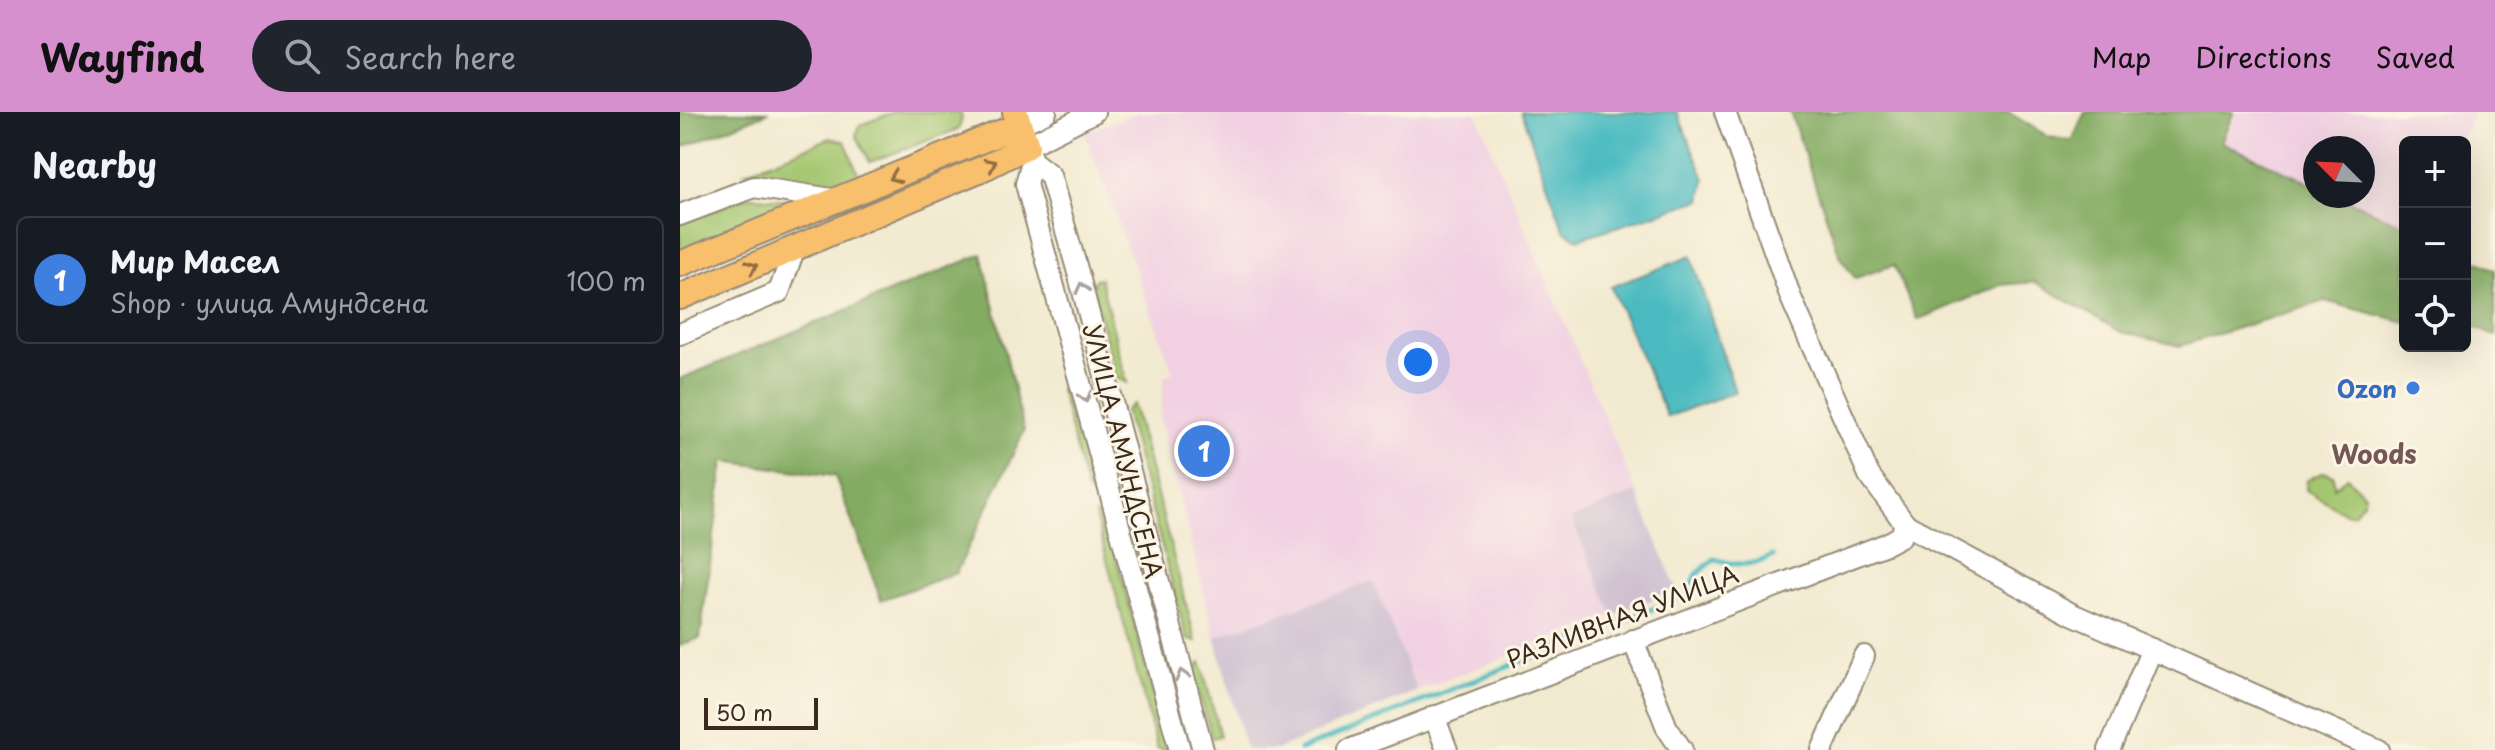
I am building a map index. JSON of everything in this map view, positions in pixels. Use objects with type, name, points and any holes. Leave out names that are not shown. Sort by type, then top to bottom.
[{"type":"main road","points":[[680,264],[838,200],[1023,136]]},
{"type":"main road","points":[[680,297],[990,165],[1023,136]]},
{"type":"street","points":[[1023,136],[1046,112]]},
{"type":"street","points":[[1023,136],[1094,112]]},
{"type":"street","points":[[1725,112],[1791,298],[1869,475],[1905,524],[2072,614],[2379,750]]},
{"type":"street","name":"УЛИЦА АМУНДСЕНА","points":[[1023,136],[1026,184],[1180,750]]},
{"type":"street","name":"УЛИЦА АМУНДСЕНА","points":[[1023,136],[1050,175],[1203,750]]},
{"type":"street","points":[[680,215],[754,187],[838,200]]},
{"type":"street","points":[[680,334],[779,292],[794,250]]},
{"type":"street","name":"РАЗЛИВНАЯ УЛИЦА","points":[[1349,750],[1886,544],[1901,536],[1905,524]]},
{"type":"street","points":[[1633,640],[1667,728],[1682,750]]},
{"type":"street","points":[[2109,750],[2152,649]]},
{"type":"street","points":[[1822,750],[1864,656]]},
{"type":"street","points":[[1434,716],[1447,750]]},
{"type":"shaded area","points":[[1139,112],[1476,112],[1636,492],[1571,520],[1613,615],[1417,691],[1373,582],[1215,637],[1160,421],[1164,377],[1173,372],[1085,133]]},
{"type":"shaded area","points":[[2237,112],[2474,112],[2463,136],[2399,136],[2399,224],[2363,208],[2375,208],[2375,136],[2303,136],[2303,181],[2222,144]]},
{"type":"shaded area","points":[[1636,492],[1677,590],[1613,615],[1571,519]]},
{"type":"shaded area","points":[[1373,581],[1417,691],[1276,750],[1246,750],[1215,637]]},
{"type":"green space","points":[[680,112],[769,112],[680,148]]},
{"type":"green space","points":[[894,112],[960,112],[962,118],[959,129],[870,162],[856,135],[860,125]]},
{"type":"green space","points":[[1790,112],[2008,112],[2049,137],[2072,141],[2085,112],[2234,112],[2221,142],[2303,180],[2303,208],[2365,208],[2399,223],[2399,320],[2325,301],[2180,346],[2121,332],[2035,282],[2001,285],[1917,320],[1894,265],[1855,278],[1841,259]]},
{"type":"green space","points":[[830,138],[845,141],[860,178],[836,185],[745,172]]},
{"type":"green space","points":[[749,196],[792,201],[793,206],[680,252],[680,223]]},
{"type":"green space","points":[[982,254],[1024,431],[956,573],[881,600],[835,476],[724,461],[700,638],[680,645],[680,379]]},
{"type":"green space","points":[[2471,258],[2495,270],[2495,336],[2471,326]]},
{"type":"green space","points":[[1100,278],[1127,383],[1116,377],[1092,287],[1095,279]]},
{"type":"green space","points":[[1067,387],[1075,403],[1096,484],[1090,494],[1086,489],[1060,389]]},
{"type":"green space","points":[[1133,404],[1196,642],[1187,639],[1125,411]]},
{"type":"green space","points":[[2324,472],[2334,476],[2334,487],[2347,477],[2364,494],[2364,501],[2354,513],[2347,514],[2306,490],[2307,480]]},
{"type":"green space","points":[[1095,515],[1107,522],[1168,750],[1157,748]]},
{"type":"green space","points":[[1201,662],[1220,736],[1212,738],[1193,672]]},
{"type":"water","points":[[1521,112],[1677,112],[1705,179],[1701,200],[1578,239],[1564,230]]},
{"type":"water","points":[[1691,256],[1735,392],[1667,417],[1611,287]]},
{"type":"waterway","points":[[1300,750],[1687,595],[1697,574],[1714,559],[1744,564],[1773,556]]},
{"type":"place","name":"Ozon","points":[[2413,388]]},
{"type":"place","name":"Мир Масел","points":[[1204,451]]},
{"type":"district","name":"Woods","points":[[2374,453]]}]
